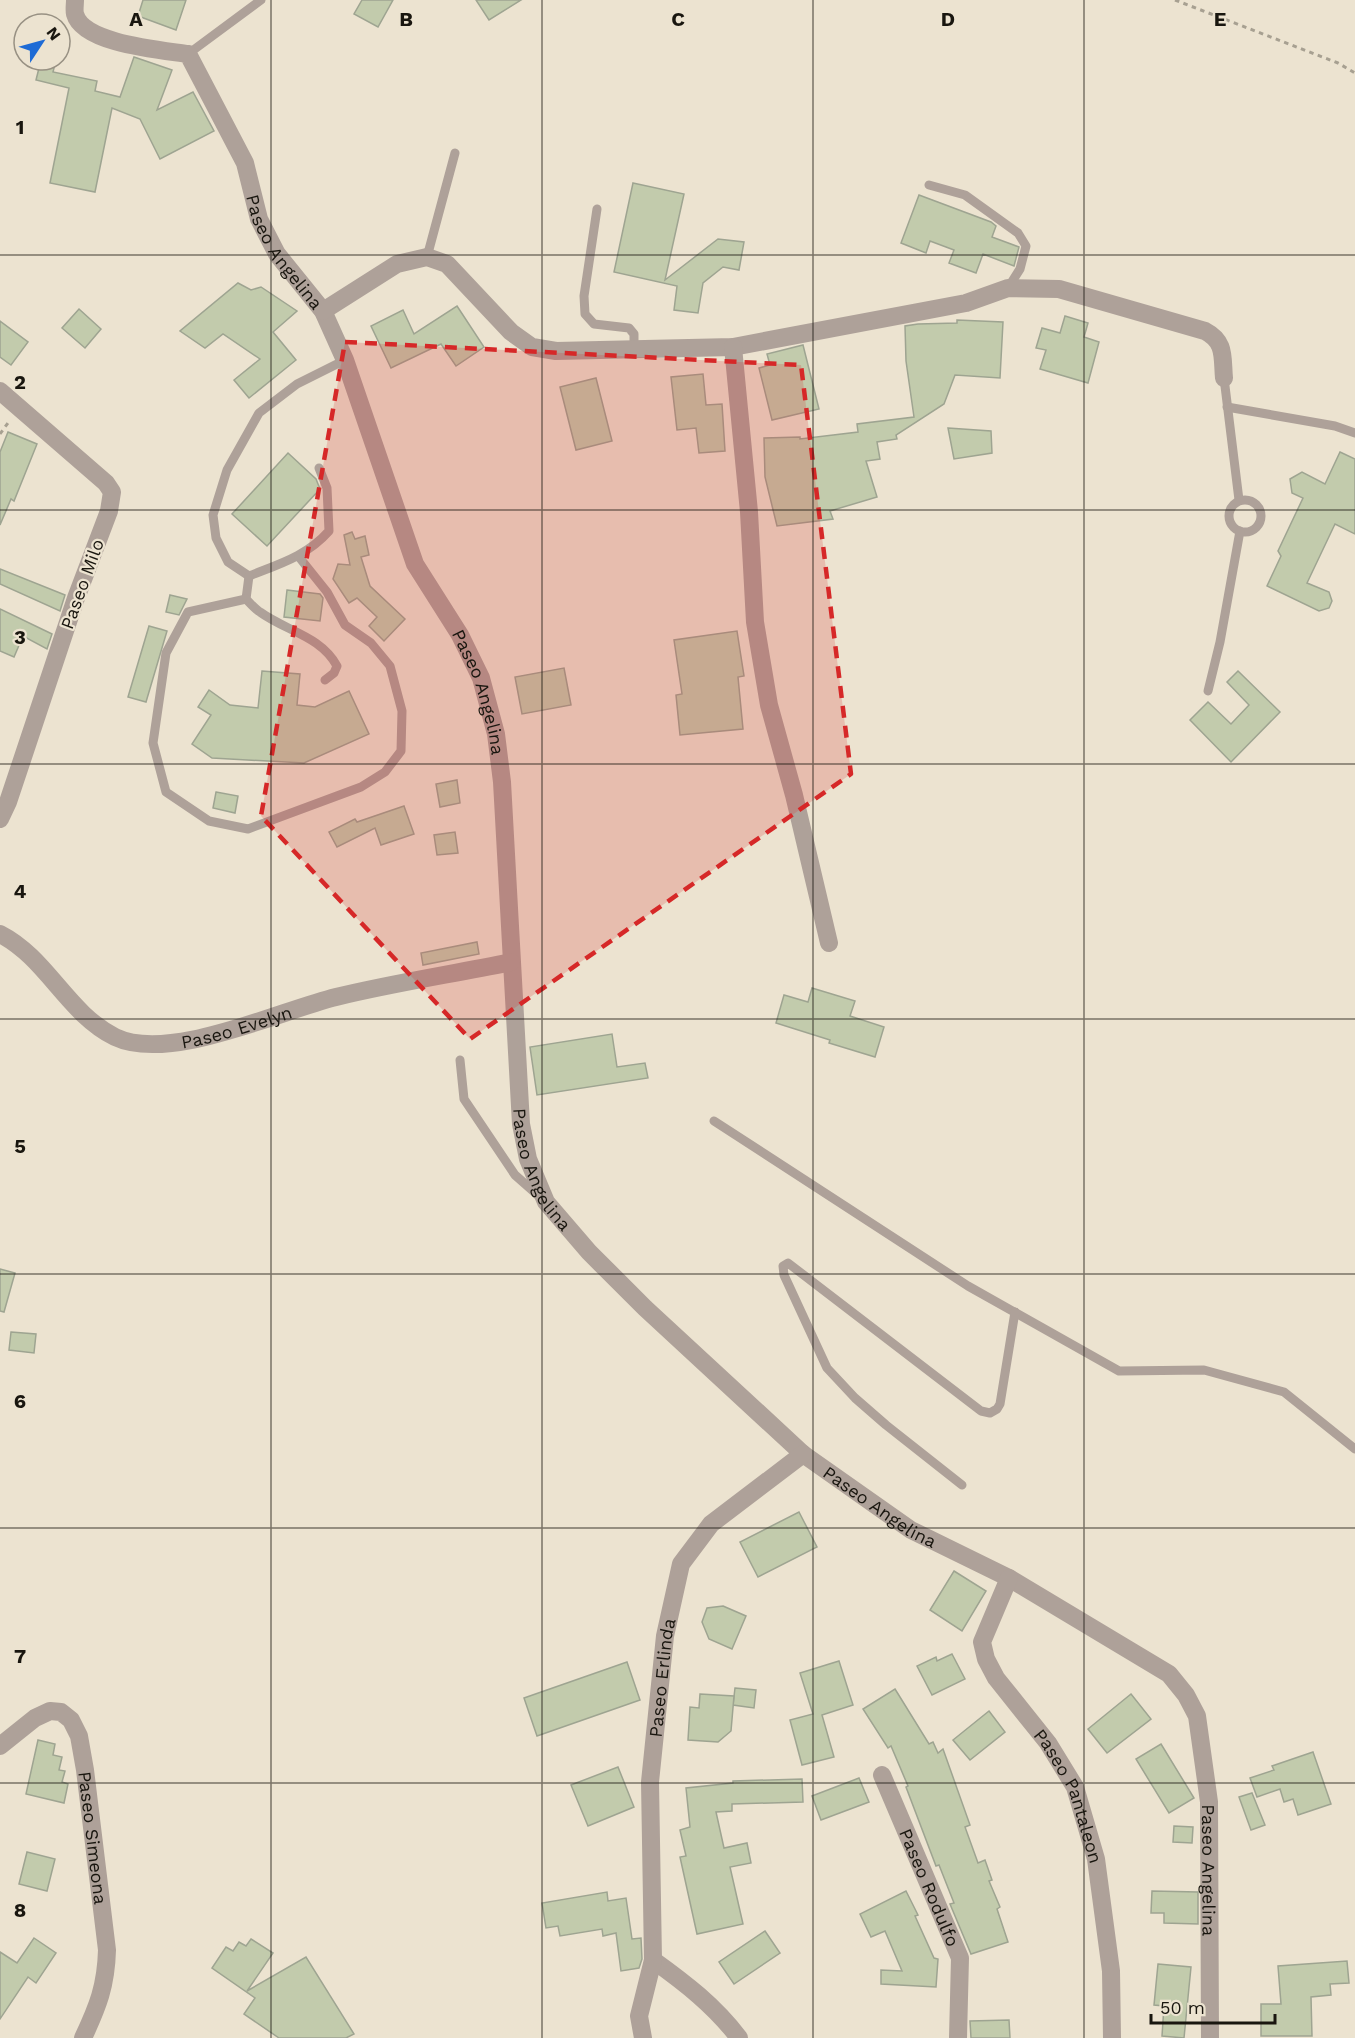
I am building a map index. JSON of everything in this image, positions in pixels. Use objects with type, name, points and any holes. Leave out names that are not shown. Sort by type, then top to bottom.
[{"type":"street","points":[[75,0],[75,16],[82,26],[96,34],[113,42],[188,54]]},
{"type":"street","name":"Paseo Angelina","points":[[188,54],[245,163],[259,219],[277,254],[323,311],[345,360],[415,564],[460,635],[481,678],[496,734],[502,782],[521,1124],[528,1159],[546,1202],[589,1252],[645,1308],[802,1454],[911,1530],[1009,1578],[1169,1674],[1186,1695],[1197,1716],[1209,1802],[1210,2038]]},
{"type":"street","points":[[323,311],[397,264],[427,257],[447,264],[485,307],[532,347],[556,351],[733,347],[966,303],[1008,288],[1059,289],[1205,332],[1215,337],[1222,346],[1224,378]]},
{"type":"street","points":[[733,347],[749,512],[755,622],[769,705],[794,795],[829,943]]},
{"type":"street","name":"Paseo Milo","points":[[0,391],[106,483],[112,492],[109,511],[76,598],[0,819]]},
{"type":"street","name":"Paseo Evelyn","points":[[0,934],[26,951],[77,1007],[100,1027],[123,1039],[147,1044],[187,1041],[336,997],[511,962]]},
{"type":"street","name":"Paseo Erlinda","points":[[643,2038],[639,2016],[653,1960],[650,1782],[665,1636],[681,1564],[711,1524],[802,1454]]},
{"type":"street","name":"Paseo Pantaleon","points":[[1009,1578],[982,1642],[986,1659],[996,1678],[1048,1743],[1075,1787],[1096,1859],[1111,1971],[1112,2038]]},
{"type":"street","name":"Paseo Simeona","points":[[0,1746],[35,1718],[50,1711],[61,1713],[71,1720],[79,1736],[107,1950],[106,1977],[96,2011],[83,2038]]},
{"type":"street","name":"Paseo Rodulfo","points":[[882,1776],[960,1958],[958,2038]]},
{"type":"street","points":[[653,1960],[690,1987],[727,2022],[739,2038]]},
{"type":"lane","points":[[188,54],[261,0]]},
{"type":"lane","points":[[427,257],[455,153]]},
{"type":"lane","points":[[929,185],[965,195],[1018,233],[1026,246],[1020,269],[1008,288]]},
{"type":"lane","points":[[597,209],[584,296],[585,314],[594,324],[629,328],[634,334],[634,348]]},
{"type":"lane","points":[[249,576],[228,562],[216,538],[213,515],[227,470],[259,412],[297,384],[345,360]]},
{"type":"lane","points":[[1224,378],[1239,500]]},
{"type":"lane","points":[[1227,407],[1335,426],[1355,433]]},
{"type":"lane","points":[[249,576],[298,557],[320,541],[329,531],[327,488],[319,468]]},
{"type":"lane","points":[[1239,500],[1249,500],[1258,506],[1261,515],[1258,525],[1250,531],[1240,531],[1232,526],[1229,516],[1231,507],[1239,500]]},
{"type":"lane","points":[[1209,691],[1240,531]]},
{"type":"lane","points":[[246,599],[188,612],[166,653],[153,743],[166,792],[208,821],[248,830],[361,787],[385,772],[401,750],[402,711],[390,666],[371,643],[345,625],[327,592],[298,557]]},
{"type":"lane","points":[[246,599],[249,576]]},
{"type":"lane","points":[[246,599],[261,613],[319,644],[331,655],[337,666],[334,673],[325,680]]},
{"type":"lane","points":[[460,1060],[464,1099],[515,1175],[546,1202]]},
{"type":"lane","points":[[714,1121],[968,1286],[1119,1371],[1204,1370],[1284,1392],[1355,1449]]},
{"type":"lane","points":[[962,1485],[886,1425],[855,1398],[827,1368],[784,1275],[783,1266],[788,1263],[981,1411],[990,1413],[1000,1404],[1015,1312]]},
{"type":"path","points":[[1175,0],[1338,63],[1355,73]]},
{"type":"highlighted area","points":[[345,342],[801,365],[851,774],[470,1039],[261,816]]},
{"type":"building","points":[[143,0],[186,0],[176,30],[138,16]]},
{"type":"building","points":[[362,0],[393,0],[378,27],[354,14]]},
{"type":"building","points":[[476,0],[521,0],[489,20]]},
{"type":"building","points":[[134,57],[172,70],[157,110],[193,92],[214,131],[160,159],[140,119],[112,108],[95,192],[50,183],[69,88],[36,80],[38,72],[53,72],[97,81],[95,91],[120,97]]},
{"type":"building","points":[[633,183],[684,194],[665,280],[718,239],[744,242],[739,270],[723,267],[703,283],[698,313],[674,310],[677,286],[614,272]]},
{"type":"building","points":[[919,195],[991,222],[996,226],[992,237],[1019,247],[1014,266],[983,254],[976,273],[949,263],[954,250],[930,241],[926,253],[901,243]]},
{"type":"building","points":[[238,283],[251,290],[261,287],[297,311],[273,332],[296,360],[249,398],[234,380],[260,359],[223,334],[205,348],[180,331]]},
{"type":"building","points":[[457,306],[484,347],[456,366],[441,344],[391,368],[371,326],[403,310],[414,334]]},
{"type":"building","points":[[79,309],[101,329],[85,348],[62,328]]},
{"type":"building","points":[[1065,316],[1088,323],[1084,337],[1099,342],[1088,383],[1040,369],[1046,350],[1036,348],[1042,328],[1060,333]]},
{"type":"building","points":[[957,320],[1003,322],[1000,378],[955,375],[944,404],[896,435],[897,439],[877,442],[880,459],[866,461],[877,497],[830,511],[833,519],[777,526],[765,477],[764,438],[800,437],[800,439],[858,432],[857,424],[914,417],[906,361],[905,326],[957,323]]},
{"type":"building","points":[[0,321],[28,342],[11,365],[0,357]]},
{"type":"building","points":[[803,345],[819,409],[772,420],[759,368],[770,365],[767,354]]},
{"type":"building","points":[[703,374],[706,405],[722,404],[725,451],[699,453],[696,428],[677,430],[671,377]]},
{"type":"building","points":[[596,378],[612,441],[576,450],[560,387]]},
{"type":"building","points":[[948,428],[991,431],[992,453],[954,459]]},
{"type":"building","points":[[8,432],[37,444],[14,501],[11,499],[0,525],[0,452]]},
{"type":"building","points":[[1340,452],[1355,459],[1355,534],[1335,524],[1307,583],[1329,592],[1332,601],[1329,608],[1319,611],[1267,586],[1281,556],[1278,551],[1303,498],[1292,493],[1290,479],[1302,472],[1325,484]]},
{"type":"building","points":[[288,453],[316,479],[320,489],[267,546],[232,514]]},
{"type":"building","points":[[352,532],[355,539],[365,536],[369,555],[361,557],[370,586],[405,619],[384,641],[369,626],[377,617],[357,598],[349,603],[333,579],[338,564],[350,565],[344,535]]},
{"type":"building","points":[[0,569],[65,595],[60,611],[0,584]]},
{"type":"building","points":[[287,590],[320,594],[323,598],[320,621],[284,617]]},
{"type":"building","points":[[170,595],[187,599],[179,615],[166,612]]},
{"type":"building","points":[[0,609],[52,634],[47,649],[23,636],[14,657],[0,651]]},
{"type":"building","points":[[149,626],[167,631],[146,702],[128,697]]},
{"type":"building","points":[[737,631],[744,676],[738,677],[743,729],[680,735],[676,695],[682,694],[674,640]]},
{"type":"building","points":[[564,668],[571,705],[522,714],[515,677]]},
{"type":"building","points":[[262,671],[300,674],[297,705],[315,707],[349,691],[369,734],[304,763],[212,758],[192,744],[211,715],[198,707],[209,690],[230,705],[258,708]]},
{"type":"building","points":[[1238,671],[1280,712],[1231,762],[1190,720],[1208,702],[1231,724],[1249,705],[1227,682]]},
{"type":"building","points":[[457,780],[460,803],[440,807],[436,784]]},
{"type":"building","points":[[216,792],[238,796],[235,813],[213,808]]},
{"type":"building","points":[[404,806],[414,834],[381,845],[375,828],[337,847],[329,832],[355,819],[357,822]]},
{"type":"building","points":[[455,832],[458,853],[437,855],[434,835]]},
{"type":"building","points":[[477,942],[479,954],[423,965],[421,953]]},
{"type":"building","points":[[812,988],[855,1001],[850,1016],[884,1027],[875,1057],[776,1023],[784,995],[808,1002]]},
{"type":"building","points":[[612,1034],[617,1067],[645,1063],[648,1078],[537,1095],[530,1047]]},
{"type":"building","points":[[0,1269],[15,1273],[4,1312],[0,1311]]},
{"type":"building","points":[[11,1332],[36,1334],[34,1353],[9,1350]]},
{"type":"building","points":[[799,1512],[817,1547],[758,1577],[740,1542]]},
{"type":"building","points":[[954,1571],[986,1591],[962,1631],[930,1610]]},
{"type":"building","points":[[723,1606],[746,1616],[732,1649],[709,1639],[702,1622],[707,1608]]},
{"type":"building","points":[[952,1654],[965,1679],[932,1695],[917,1666],[936,1657],[937,1661]]},
{"type":"building","points":[[839,1661],[853,1705],[822,1715],[834,1757],[802,1765],[790,1720],[813,1714],[800,1673]]},
{"type":"building","points":[[627,1662],[640,1700],[537,1736],[524,1698]]},
{"type":"building","points":[[735,1688],[756,1690],[754,1708],[733,1705]]},
{"type":"building","points":[[895,1689],[929,1744],[933,1742],[938,1753],[943,1749],[970,1825],[965,1827],[978,1863],[985,1860],[992,1880],[989,1881],[1000,1907],[997,1909],[1008,1942],[971,1954],[950,1904],[954,1903],[939,1865],[936,1866],[906,1787],[908,1786],[891,1746],[888,1748],[863,1709]]},
{"type":"building","points":[[700,1694],[734,1696],[731,1731],[718,1742],[688,1740],[690,1707],[699,1708]]},
{"type":"building","points":[[1131,1694],[1151,1719],[1107,1753],[1088,1729]]},
{"type":"building","points":[[989,1711],[1005,1732],[970,1760],[953,1740]]},
{"type":"building","points":[[38,1740],[55,1744],[53,1755],[62,1757],[59,1770],[65,1771],[62,1782],[68,1784],[64,1803],[26,1794]]},
{"type":"building","points":[[1161,1744],[1194,1798],[1169,1813],[1136,1759]]},
{"type":"building","points":[[1313,1752],[1331,1804],[1298,1815],[1293,1799],[1284,1802],[1280,1789],[1257,1797],[1250,1778],[1274,1770],[1272,1766]]},
{"type":"building","points":[[618,1767],[634,1807],[588,1826],[571,1785]]},
{"type":"building","points":[[859,1778],[869,1802],[821,1820],[812,1796]]},
{"type":"building","points":[[802,1779],[803,1802],[732,1804],[732,1811],[716,1812],[724,1848],[747,1843],[751,1863],[730,1867],[743,1924],[697,1934],[680,1857],[686,1856],[680,1830],[690,1827],[686,1788],[733,1783],[733,1781]]},
{"type":"building","points":[[1252,1793],[1265,1825],[1251,1830],[1239,1797]]},
{"type":"building","points":[[1174,1826],[1193,1827],[1192,1843],[1173,1842]]},
{"type":"building","points":[[27,1852],[55,1859],[47,1891],[19,1884]]},
{"type":"building","points":[[906,1891],[918,1915],[915,1916],[934,1958],[938,1959],[936,1987],[881,1984],[881,1970],[902,1971],[885,1931],[871,1937],[860,1914]]},
{"type":"building","points":[[1152,1891],[1198,1892],[1198,1924],[1164,1923],[1164,1913],[1151,1913]]},
{"type":"building","points":[[607,1892],[608,1901],[626,1898],[632,1939],[641,1938],[642,1959],[639,1968],[621,1971],[616,1933],[603,1936],[602,1929],[560,1936],[558,1926],[546,1928],[542,1903]]},
{"type":"building","points":[[765,1931],[780,1953],[734,1984],[719,1962]]},
{"type":"building","points":[[34,1938],[56,1953],[36,1983],[28,1977],[0,2019],[0,1952],[17,1963]]},
{"type":"building","points":[[251,1939],[273,1953],[247,1991],[306,1957],[354,2034],[346,2038],[279,2038],[244,2014],[255,1998],[212,1968],[226,1947],[233,1951],[239,1942],[246,1946]]},
{"type":"building","points":[[1347,1961],[1349,1983],[1330,1984],[1331,1995],[1311,1997],[1312,2036],[1261,2036],[1261,2004],[1281,2004],[1278,1966]]},
{"type":"building","points":[[1158,1964],[1191,1967],[1184,2038],[1162,2036],[1164,2006],[1154,2005]]},
{"type":"building","points":[[1009,2020],[1010,2038],[971,2038],[970,2021]]}]
